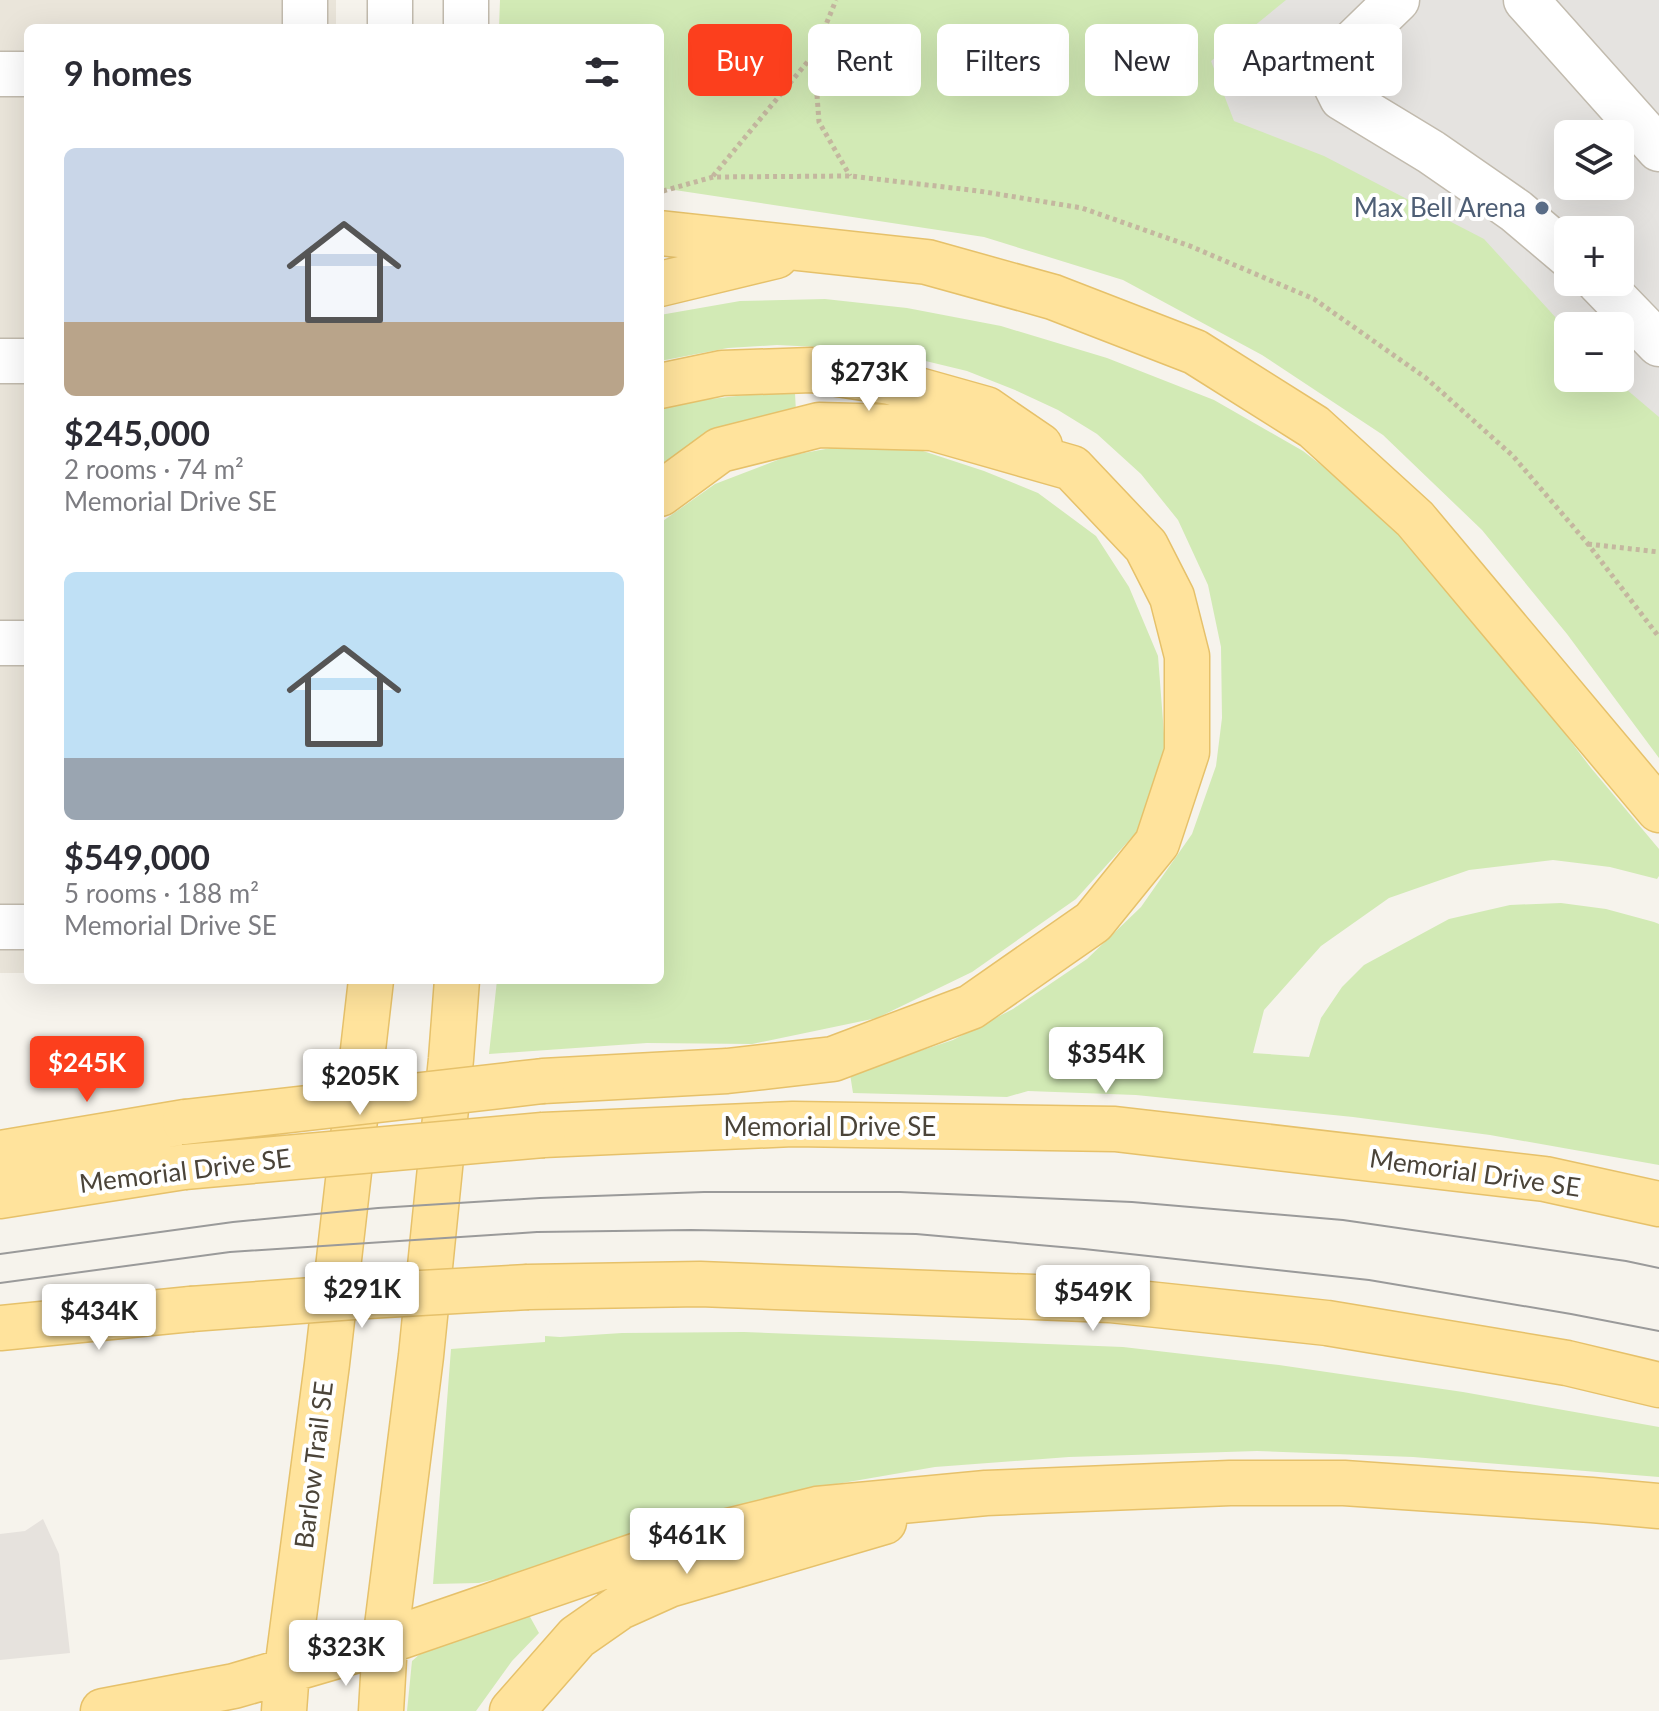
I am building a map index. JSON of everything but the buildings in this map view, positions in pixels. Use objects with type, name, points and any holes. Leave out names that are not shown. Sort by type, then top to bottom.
[{"type":"main road","points":[[664,233],[927,262],[1053,297],[1195,352],[1314,427],[1415,519],[1659,810]]},
{"type":"main road","points":[[664,283],[805,249]]},
{"type":"main road","points":[[0,1153],[185,1122],[543,1081],[727,1071],[833,1059],[971,1007],[1093,922],[1157,843],[1187,752],[1187,656],[1172,597],[1146,546],[1072,468],[986,409],[890,382],[812,370],[722,373],[664,385]]},
{"type":"main road","points":[[664,491],[720,450],[819,425],[932,428],[1072,468]]},
{"type":"main road","name":"Barlow Trail SE","points":[[286,1690],[371,984]]},
{"type":"main road","points":[[381,1711],[385,1642],[421,1356],[457,984]]},
{"type":"main road","name":"Memorial Drive SE","points":[[0,1196],[184,1167],[543,1135],[793,1124],[1115,1129],[1545,1179],[1659,1204]]},
{"type":"main road","points":[[0,1328],[367,1296],[528,1287],[700,1284],[1110,1300],[1327,1323],[1567,1363],[1659,1385]]},
{"type":"main road","points":[[103,1711],[234,1686],[286,1690],[385,1642],[655,1549],[817,1509],[986,1493],[1230,1483],[1344,1483],[1659,1506]]},
{"type":"main road","points":[[512,1711],[577,1637],[620,1607],[669,1585],[986,1493]]},
{"type":"street","points":[[305,0],[305,24]]},
{"type":"street","points":[[390,0],[390,24]]},
{"type":"street","points":[[466,0],[466,24]]},
{"type":"street","points":[[1397,0],[1327,68],[1342,98],[1431,152],[1516,211],[1554,243]]},
{"type":"street","points":[[1526,0],[1659,149]]},
{"type":"street","points":[[0,74],[24,74]]},
{"type":"street","points":[[1613,296],[1659,344]]},
{"type":"street","points":[[0,361],[24,361]]},
{"type":"street","points":[[0,643],[24,643]]},
{"type":"street","points":[[0,927],[24,927]]},
{"type":"path","points":[[826,24],[836,0]]},
{"type":"path","points":[[713,177],[808,61]]},
{"type":"path","points":[[817,96],[819,122],[850,176]]},
{"type":"path","points":[[1588,544],[1659,552]]},
{"type":"shaded area","points":[[0,0],[336,0],[336,24],[24,24],[24,973],[0,973]]},
{"type":"shaded area","name":"Max Bell Arena","points":[[1286,0],[1659,0],[1659,417],[1630,392],[1634,392],[1634,312],[1554,312],[1554,316],[1484,239],[1324,156],[1234,121],[1224,96],[1402,96],[1402,24],[1256,24]]},
{"type":"shaded area","points":[[43,1519],[59,1554],[70,1653],[0,1660],[0,1534],[25,1531]]},
{"type":"green space","points":[[500,0],[1659,0],[1659,758],[1567,634],[1482,530],[1383,435],[1262,355],[1123,280],[984,237],[664,190],[664,24],[499,24]]},
{"type":"green space","points":[[825,299],[907,308],[1001,326],[1107,358],[1214,400],[1303,451],[1373,505],[1446,577],[1591,768],[1659,849],[1659,876],[1657,879],[1610,867],[1553,860],[1469,870],[1389,898],[1321,946],[1264,1010],[1253,1053],[1309,1057],[1321,1018],[1342,987],[1364,965],[1449,919],[1510,905],[1561,903],[1606,909],[1654,922],[1659,924],[1659,1165],[1490,1135],[1353,1117],[1136,1095],[1028,1091],[1007,1097],[853,1093],[850,1074],[953,1040],[1013,1009],[1087,959],[1141,907],[1192,834],[1216,766],[1222,718],[1221,647],[1208,585],[1178,520],[1141,474],[1097,434],[1058,410],[1015,390],[967,371],[909,357],[839,348],[777,345],[728,348],[664,360],[664,314],[740,301]]},
{"type":"green space","points":[[774,392],[795,393],[796,412],[664,466],[664,408],[692,401]]},
{"type":"green space","points":[[847,445],[923,451],[1038,493],[1096,536],[1129,587],[1158,656],[1165,747],[1142,826],[1076,899],[972,972],[877,1018],[752,1044],[647,1043],[489,1054],[497,984],[664,984],[664,520],[715,484],[788,456]]},
{"type":"green space","points":[[744,1332],[1123,1347],[1279,1365],[1463,1392],[1659,1427],[1659,1477],[1413,1457],[1257,1451],[1069,1457],[935,1467],[825,1486],[479,1583],[433,1584],[451,1349],[545,1342],[545,1336]]},
{"type":"green space","points":[[529,1615],[539,1633],[512,1661],[476,1711],[407,1711],[412,1661],[420,1654]]},
{"type":"tram line","points":[[0,1254],[233,1222],[378,1208],[704,1192],[900,1192],[1132,1202],[1343,1220],[1659,1268]]},
{"type":"tram line","points":[[0,1283],[230,1252],[537,1232],[691,1230],[916,1234],[1369,1280],[1659,1331]]},
{"type":"place","name":"Max Bell Arena","points":[[1542,208]]}]
